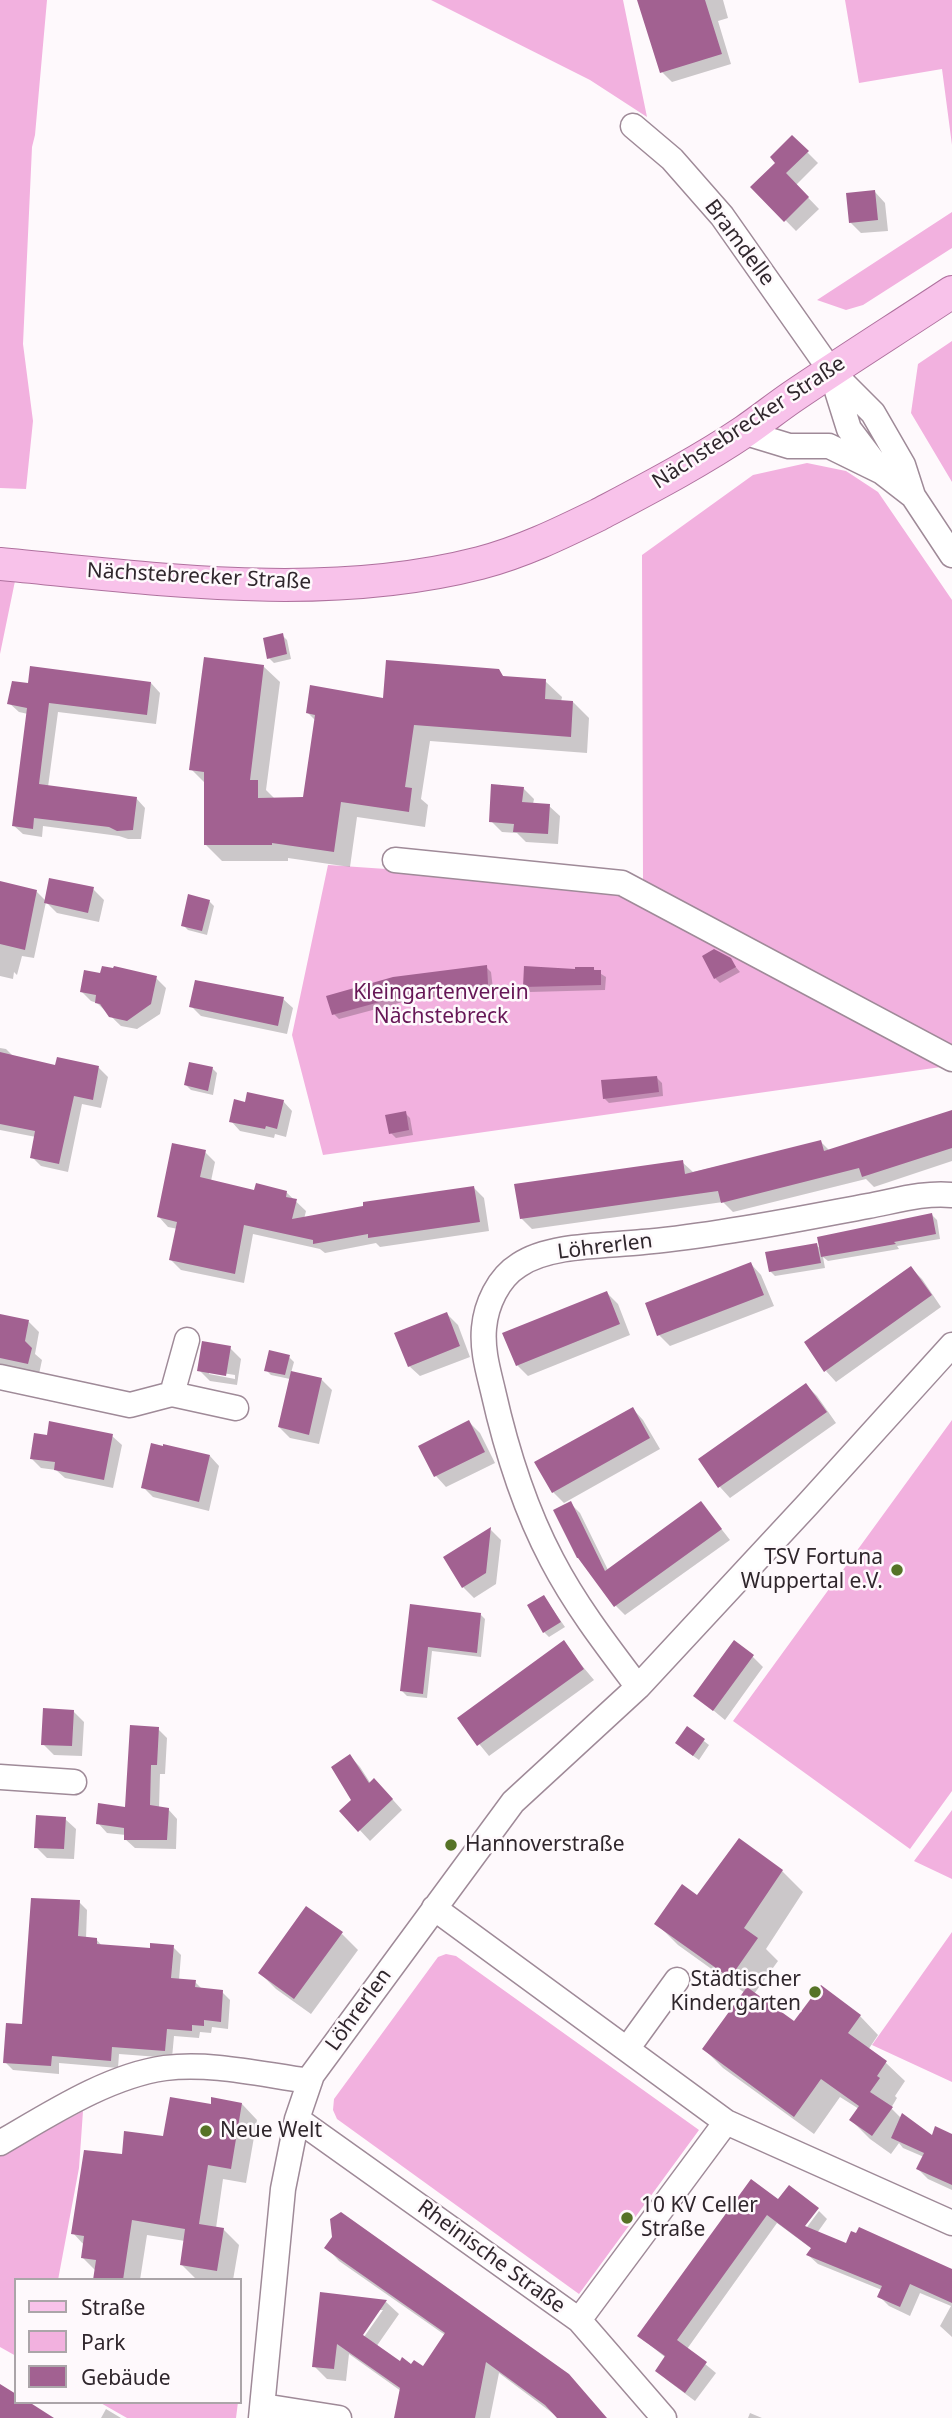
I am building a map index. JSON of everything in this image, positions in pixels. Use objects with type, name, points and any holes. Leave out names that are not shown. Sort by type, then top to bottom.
[{"type":"main road","name":"Nächstebrecker Straße","points":[[2,564],[160,579],[265,584],[366,582],[480,563],[545,542],[639,494],[743,432],[952,292]]},
{"type":"street","name":"Bramdelle","points":[[633,126],[672,159],[722,216],[831,371],[873,413],[903,465],[913,496],[952,555]]},
{"type":"street","name":"Bramdelle","points":[[831,371],[849,429],[882,472]]},
{"type":"street","name":"Bramdelle","points":[[743,432],[789,446],[829,446],[882,472],[913,496]]},
{"type":"street","points":[[395,860],[622,883],[952,1059]]},
{"type":"street","name":"Löhrerlen","points":[[638,1687],[588,1621],[552,1560],[505,1446],[483,1349],[489,1303],[500,1284],[518,1265],[542,1255],[569,1249],[671,1240],[752,1228],[896,1200],[952,1195]]},
{"type":"street","points":[[172,1394],[187,1340]]},
{"type":"street","name":"Löhrerlen","points":[[262,2412],[282,2189],[297,2119],[310,2081],[513,1802],[638,1687],[952,1345]]},
{"type":"street","points":[[0,1377],[130,1405],[172,1394],[236,1408]]},
{"type":"street","points":[[0,1777],[74,1782]]},
{"type":"street","points":[[434,1908],[726,2122],[952,2223]]},
{"type":"street","points":[[627,2049],[677,1980]]},
{"type":"street","points":[[0,2143],[124,2077],[166,2068],[207,2068],[310,2081]]},
{"type":"street","name":"Rheinische Straße","points":[[297,2119],[579,2320],[664,2418]]},
{"type":"street","points":[[579,2320],[726,2122]]},
{"type":"street","points":[[262,2412],[339,2418]]},
{"type":"green space","points":[[0,0],[47,0],[32,147],[23,344],[33,421],[26,489],[0,488]]},
{"type":"green space","points":[[431,0],[623,0],[647,117],[590,80]]},
{"type":"green space","points":[[845,0],[952,0],[952,145],[942,69],[859,83]]},
{"type":"green space","points":[[952,212],[952,248],[863,305],[846,310],[817,300]]},
{"type":"green space","points":[[952,341],[952,482],[911,413],[918,364]]},
{"type":"green space","points":[[807,463],[846,471],[878,492],[952,600],[952,1050],[643,882],[642,555],[753,475]]},
{"type":"green space","points":[[0,580],[15,581],[0,654]]},
{"type":"green space","name":"Kleingartenverein Nächstebreck","points":[[328,865],[589,883],[628,894],[948,1066],[323,1155],[292,1035]]},
{"type":"green space","name":"TSV Fortuna Wuppertal e.V.","points":[[952,1420],[952,1791],[910,1849],[733,1721]]},
{"type":"green space","points":[[952,1810],[952,1879],[914,1861]]},
{"type":"green space","points":[[952,1932],[952,2082],[872,2045]]},
{"type":"green space","points":[[446,1954],[456,1956],[699,2130],[579,2294],[337,2119],[333,2110],[334,2099],[438,1957]]},
{"type":"green space","points":[[83,2111],[79,2168],[58,2278],[14,2278],[14,2355],[0,2347],[0,2155]]},
{"type":"green space","points":[[102,2404],[238,2404],[236,2418],[127,2418]]},
{"type":"building","points":[[637,0],[705,0],[722,54],[660,73]]},
{"type":"building","points":[[792,135],[809,151],[786,173],[809,197],[784,222],[750,187],[775,163],[770,157]]},
{"type":"building","points":[[875,190],[878,220],[849,223],[846,193]]},
{"type":"building","points":[[283,633],[287,654],[267,659],[263,638]]},
{"type":"building","points":[[204,657],[264,665],[250,780],[258,780],[258,798],[303,797],[315,715],[306,713],[310,685],[383,698],[386,660],[499,669],[503,676],[546,679],[545,699],[573,701],[571,737],[414,725],[405,787],[412,788],[409,812],[341,802],[334,852],[272,843],[204,845],[204,772],[189,770]]},
{"type":"building","points":[[30,666],[151,682],[147,715],[49,703],[39,784],[137,797],[133,830],[117,831],[109,827],[34,818],[33,829],[12,826],[27,708],[7,704],[12,681],[28,683]]},
{"type":"building","points":[[491,784],[524,787],[522,802],[550,804],[548,834],[513,832],[514,824],[489,822]]},
{"type":"building","points":[[49,878],[94,887],[88,913],[44,903]]},
{"type":"building","points":[[0,881],[37,890],[25,950],[0,944]]},
{"type":"building","points":[[188,894],[210,900],[202,931],[181,926]]},
{"type":"building","points":[[714,949],[731,958],[736,967],[714,979],[702,956]]},
{"type":"building","points":[[487,965],[488,984],[421,994],[420,991],[332,1015],[326,996],[393,977]]},
{"type":"building","points":[[102,966],[114,966],[157,976],[151,1004],[127,1021],[109,1017],[100,1004],[95,1003],[96,995],[80,992],[84,970],[100,973]]},
{"type":"building","points":[[524,966],[575,969],[594,967],[594,970],[601,970],[601,985],[523,987]]},
{"type":"building","points":[[195,980],[284,997],[278,1026],[189,1007]]},
{"type":"building","points":[[0,1052],[55,1065],[57,1057],[99,1066],[93,1100],[74,1096],[59,1164],[30,1158],[35,1131],[0,1124]]},
{"type":"building","points":[[189,1062],[213,1067],[208,1091],[184,1085]]},
{"type":"building","points":[[657,1076],[659,1092],[603,1099],[601,1080]]},
{"type":"building","points":[[247,1092],[284,1100],[277,1129],[229,1122],[234,1099],[245,1102]]},
{"type":"building","points":[[952,1110],[952,1148],[862,1177],[859,1168],[721,1203],[718,1191],[520,1219],[514,1184],[683,1160],[685,1174],[821,1140],[824,1151]]},
{"type":"building","points":[[406,1111],[409,1130],[389,1134],[385,1115]]},
{"type":"building","points":[[172,1143],[206,1150],[200,1177],[254,1190],[256,1183],[287,1191],[286,1197],[297,1199],[292,1219],[363,1206],[363,1202],[474,1186],[480,1222],[368,1238],[368,1234],[313,1244],[313,1240],[244,1225],[235,1274],[169,1260],[177,1222],[157,1217]]},
{"type":"building","points":[[932,1213],[936,1234],[821,1257],[817,1237]]},
{"type":"building","points":[[817,1243],[821,1263],[769,1272],[765,1252]]},
{"type":"building","points":[[751,1262],[764,1295],[657,1336],[645,1303]]},
{"type":"building","points":[[911,1266],[932,1295],[824,1372],[804,1342]]},
{"type":"building","points":[[607,1291],[620,1324],[516,1366],[502,1333]]},
{"type":"building","points":[[447,1312],[460,1346],[408,1367],[394,1333]]},
{"type":"building","points":[[0,1314],[29,1320],[25,1341],[32,1348],[28,1364],[0,1358]]},
{"type":"building","points":[[202,1341],[231,1346],[226,1376],[197,1371]]},
{"type":"building","points":[[269,1350],[290,1355],[285,1375],[264,1371]]},
{"type":"building","points":[[291,1371],[322,1378],[309,1435],[278,1427]]},
{"type":"building","points":[[806,1383],[827,1412],[718,1488],[698,1459]]},
{"type":"building","points":[[633,1407],[650,1438],[552,1493],[534,1462]]},
{"type":"building","points":[[469,1420],[485,1452],[434,1477],[418,1446]]},
{"type":"building","points":[[49,1421],[113,1434],[104,1480],[54,1470],[55,1462],[30,1459],[34,1433],[47,1435]]},
{"type":"building","points":[[151,1443],[210,1455],[199,1502],[141,1488]]},
{"type":"building","points":[[571,1501],[605,1571],[701,1501],[722,1529],[614,1607],[577,1558],[553,1510]]},
{"type":"building","points":[[491,1527],[486,1573],[462,1588],[443,1557]]},
{"type":"building","points":[[544,1595],[561,1622],[543,1633],[527,1605]]},
{"type":"building","points":[[410,1604],[481,1613],[477,1653],[428,1647],[423,1694],[400,1691]]},
{"type":"building","points":[[564,1640],[584,1669],[477,1746],[457,1718]]},
{"type":"building","points":[[734,1640],[754,1655],[713,1711],[693,1696]]},
{"type":"building","points":[[43,1708],[74,1710],[72,1746],[41,1745]]},
{"type":"building","points":[[130,1725],[159,1727],[157,1765],[151,1765],[150,1805],[169,1808],[167,1840],[124,1840],[124,1828],[96,1824],[98,1803],[125,1807]]},
{"type":"building","points":[[687,1726],[705,1739],[693,1756],[675,1743]]},
{"type":"building","points":[[350,1754],[369,1783],[374,1778],[393,1799],[358,1832],[339,1811],[351,1800],[331,1767]]},
{"type":"building","points":[[36,1815],[66,1817],[64,1849],[34,1848]]},
{"type":"building","points":[[739,1838],[783,1870],[744,1928],[758,1938],[730,1978],[654,1924],[682,1884],[697,1895]]},
{"type":"building","points":[[31,1898],[80,1900],[78,1936],[97,1938],[97,1944],[150,1948],[150,1943],[174,1945],[171,1978],[196,1980],[195,1987],[223,1990],[221,2022],[204,2020],[204,2026],[192,2025],[192,2031],[167,2029],[165,2051],[112,2047],[111,2061],[52,2056],[51,2066],[3,2063],[6,2023],[22,2024]]},
{"type":"building","points":[[306,1906],[343,1932],[294,1999],[258,1973]]},
{"type":"building","points":[[821,1985],[861,2015],[848,2033],[887,2061],[870,2092],[893,2107],[872,2136],[849,2120],[859,2106],[821,2079],[794,2117],[702,2049],[747,1987],[794,2021]]},
{"type":"building","points":[[170,2097],[211,2104],[211,2097],[242,2103],[231,2169],[208,2165],[199,2224],[224,2228],[217,2271],[180,2265],[185,2229],[132,2220],[123,2278],[93,2278],[96,2260],[81,2258],[84,2236],[71,2234],[84,2150],[122,2154],[124,2131],[163,2136]]},
{"type":"building","points":[[902,2113],[932,2135],[935,2126],[952,2134],[952,2185],[916,2169],[924,2153],[891,2138]]},
{"type":"building","points":[[751,2179],[778,2199],[789,2185],[819,2208],[805,2226],[846,2243],[851,2231],[856,2233],[859,2227],[952,2269],[952,2303],[910,2284],[900,2307],[877,2297],[882,2286],[806,2255],[811,2248],[767,2215],[677,2340],[707,2362],[685,2393],[655,2371],[665,2356],[637,2336]]},
{"type":"building","points":[[341,2212],[569,2374],[607,2418],[557,2418],[545,2405],[486,2362],[475,2418],[394,2418],[400,2388],[337,2344],[334,2369],[312,2367],[320,2292],[387,2300],[363,2335],[400,2361],[402,2357],[411,2364],[414,2360],[423,2366],[445,2333],[324,2248],[332,2237],[330,2219]]},
{"type":"building","points":[[0,2384],[14,2393],[14,2404],[32,2404],[54,2418],[0,2418]]},
{"type":"place","name":"TSV Fortuna Wuppertal e.V.","points":[[897,1570]]},
{"type":"place","name":"Hannoverstraße","points":[[451,1845]]},
{"type":"place","name":"Städtischer Kindergarten","points":[[815,1992]]},
{"type":"place","name":"Neue Welt","points":[[206,2131]]},
{"type":"place","name":"10 KV Celler Straße","points":[[627,2218]]}]
